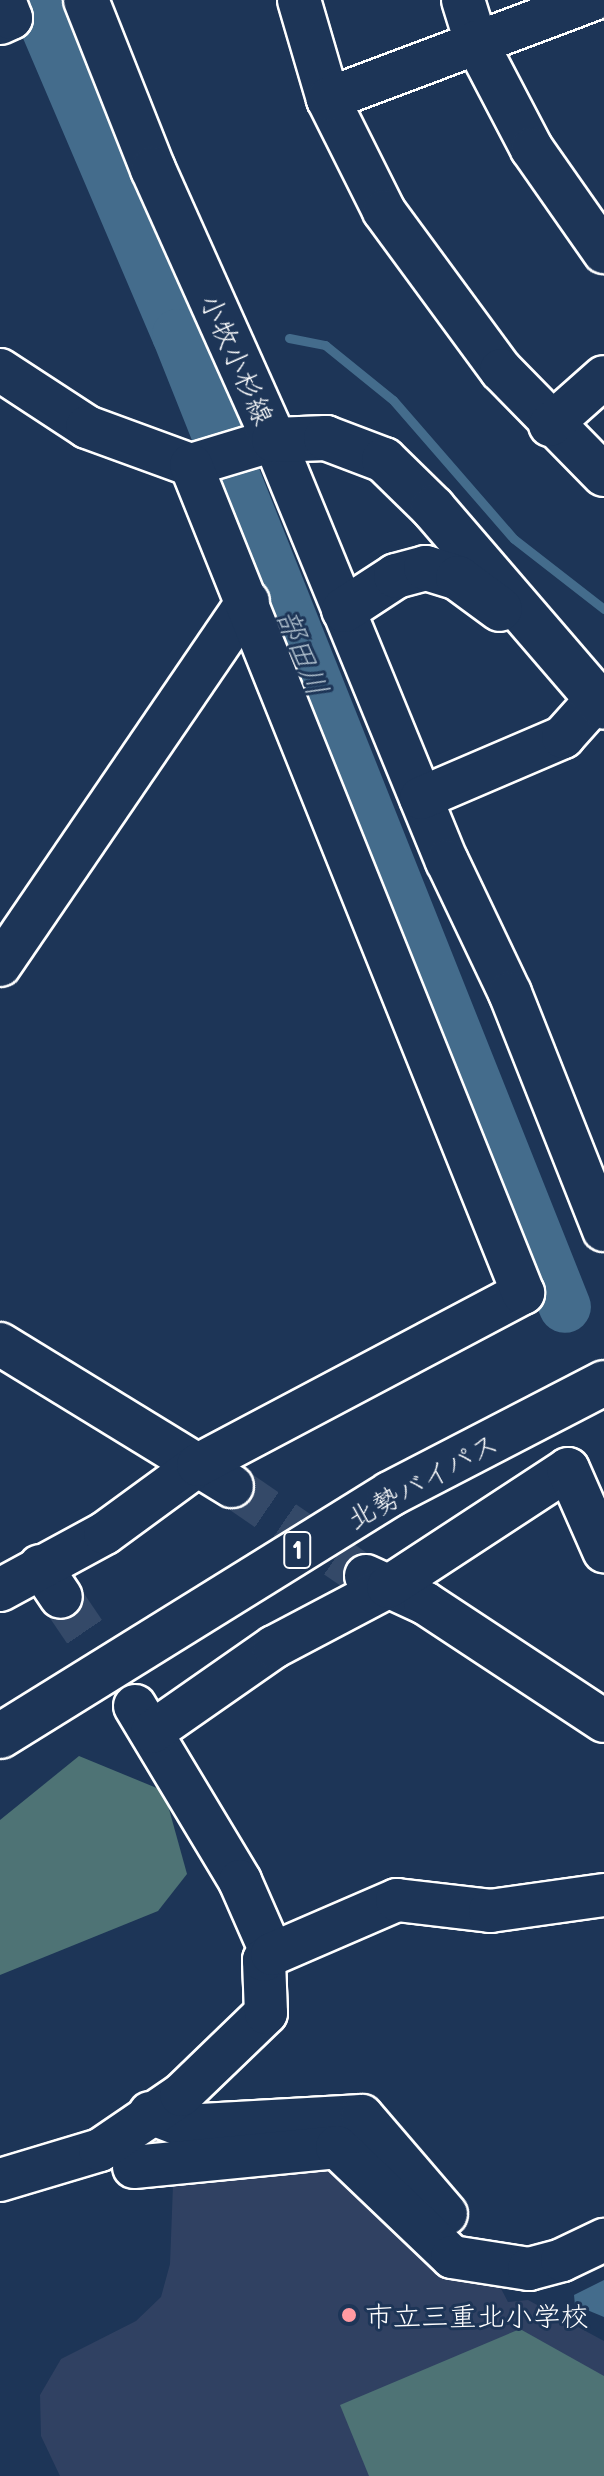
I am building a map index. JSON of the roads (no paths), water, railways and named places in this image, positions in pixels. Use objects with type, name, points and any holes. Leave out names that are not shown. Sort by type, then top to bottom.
[{"type":"main road","name":"小牧小杉線","points":[[86,0],[153,169],[231,454],[326,438],[384,460],[433,508],[600,703]]},
{"type":"main road","points":[[344,610],[396,576],[426,568],[458,578],[554,648]]},
{"type":"main road","name":"北勢バイパス","points":[[0,1736],[390,1494],[604,1383]]},
{"type":"street","points":[[0,23],[11,18],[4,0]]},
{"type":"street","points":[[299,0],[328,99],[365,177],[421,268],[550,425],[604,475]]},
{"type":"street","points":[[463,0],[476,42],[532,149],[604,252]]},
{"type":"street","points":[[328,99],[592,0]]},
{"type":"street","points":[[0,370],[87,427],[231,454],[344,610],[421,798],[510,993],[604,1230]]},
{"type":"street","points":[[550,425],[604,377]]},
{"type":"street","points":[[0,1590],[51,1581],[105,1533],[215,1476],[523,1293],[248,601],[231,454]]},
{"type":"street","points":[[0,965],[248,601]]},
{"type":"street","points":[[421,798],[563,737],[600,703]]},
{"type":"street","points":[[0,1344],[215,1476]]},
{"type":"street","points":[[272,1954],[240,1881],[143,1719],[274,1647],[373,1580],[568,1469],[604,1551]]},
{"type":"street","points":[[373,1580],[425,1603],[604,1721]]},
{"type":"street","points":[[0,2180],[100,2150],[150,2113],[181,2095],[266,2013],[264,1960],[272,1954],[397,1900],[490,1911],[604,1895]]},
{"type":"street","points":[[150,2113],[184,2126],[362,2116],[416,2186],[465,2233],[539,2246],[562,2260]]},
{"type":"street","points":[[134,2167],[337,2147],[452,2257],[529,2269],[562,2260],[604,2240]]},
{"type":"waterway","name":"部田川","points":[[35,0],[178,335],[565,1307]]},
{"type":"waterway","points":[[289,338],[325,345],[393,400],[514,539],[604,609]]},
{"type":"tunnel","points":[[232,1486],[359,1573]]},
{"type":"tunnel","points":[[61,1597],[130,1699]]},
{"type":"place","name":"市立三重北小学校","points":[[349,2315]]}]
